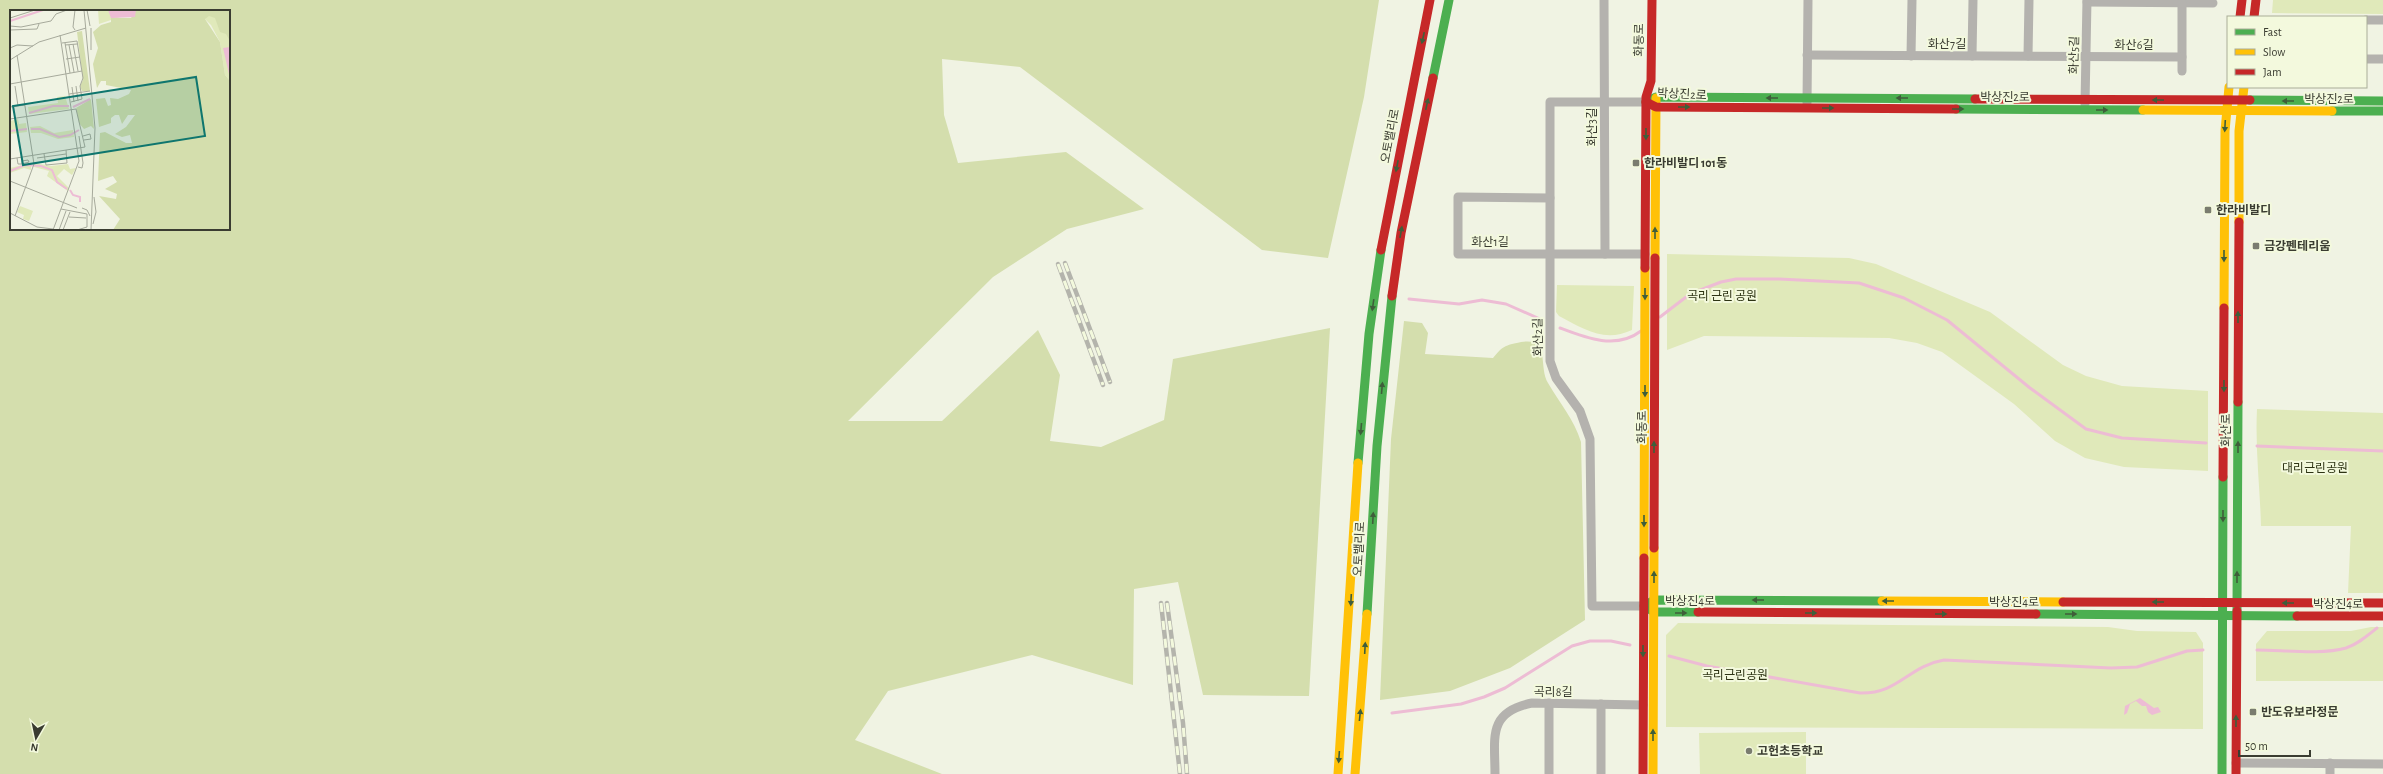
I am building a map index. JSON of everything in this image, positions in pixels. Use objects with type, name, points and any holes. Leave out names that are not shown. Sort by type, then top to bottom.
[{"type":"main road","name":"오토밸리로","points":[[1338,774],[1345,688],[1359,445],[1369,334],[1384,231],[1430,0]]},
{"type":"main road","name":"오토밸리로","points":[[1355,774],[1356,744],[1363,687],[1377,446],[1388,326],[1401,232],[1449,0]]},
{"type":"main road","name":"화동로","points":[[1643,774],[1646,102],[1651,81],[1652,0]]},
{"type":"main road","points":[[2240,16],[2242,0]]},
{"type":"main road","points":[[2254,16],[2256,0]]},
{"type":"main road","name":"화동로","points":[[1651,81],[1656,97],[1653,774]]},
{"type":"main road","name":"화산로","points":[[2222,774],[2226,110],[2229,88]]},
{"type":"main road","name":"화산로","points":[[2236,774],[2241,110],[2244,88]]},
{"type":"main road","name":"박상진2로","points":[[1646,102],[1656,97],[2383,102]]},
{"type":"main road","name":"박상진2로","points":[[1646,102],[1656,107],[2383,111]]},
{"type":"main road","name":"박상진4로","points":[[2383,603],[1654,600],[1644,606],[1654,612],[2383,616]]},
{"type":"street","name":"화산3길","points":[[1604,0],[1605,254]]},
{"type":"street","points":[[1807,108],[1808,0]]},
{"type":"street","points":[[1911,56],[1912,0]]},
{"type":"street","points":[[1972,56],[1973,0]]},
{"type":"street","points":[[2028,56],[2029,0]]},
{"type":"street","points":[[2087,1],[2213,3]]},
{"type":"street","name":"화산5길","points":[[2085,110],[2087,1]]},
{"type":"street","points":[[2182,3],[2182,71]]},
{"type":"street","points":[[2367,20],[2383,20]]},
{"type":"street","name":"화산7길","points":[[1807,55],[2086,56]]},
{"type":"street","name":"화산6길","points":[[2086,56],[2182,57]]},
{"type":"street","points":[[2367,59],[2383,59]]},
{"type":"street","name":"화산2길","points":[[1644,606],[1592,606],[1590,439],[1580,411],[1556,378],[1551,365],[1550,102],[1646,102]]},
{"type":"street","name":"화산1길","points":[[1550,198],[1458,198],[1458,254],[1645,254]]},
{"type":"street","points":[[1549,703],[1549,774]]},
{"type":"street","name":"곡리8길","points":[[1495,774],[1495,730],[1497,723],[1504,716],[1527,704],[1643,705]]},
{"type":"street","points":[[1601,704],[1601,774]]},
{"type":"street","points":[[2236,763],[2383,764]]},
{"type":"street","points":[[2330,763],[2330,774]]},
{"type":"green space","points":[[0,0],[1379,0],[1364,97],[1328,258],[1262,250],[1020,67],[942,59],[944,115],[958,163],[1066,152],[1144,209],[1067,229],[993,277],[848,421],[942,421],[1038,330],[1060,375],[1050,441],[1101,447],[1164,420],[1173,359],[1330,328],[1309,696],[1203,695],[1178,582],[1134,589],[1133,685],[1032,655],[888,691],[855,740],[942,774],[0,774]]},
{"type":"green space","points":[[2273,0],[2383,0],[2383,14],[2272,13]]},
{"type":"green space","name":"곡리 근린 공원","points":[[1667,254],[1849,258],[1876,264],[1990,312],[2063,365],[2086,376],[2122,386],[2208,391],[2208,471],[2124,467],[2085,458],[2055,441],[2014,404],[1942,352],[1917,343],[1889,338],[1704,336],[1667,350]]},
{"type":"green space","points":[[1557,285],[1634,286],[1632,330],[1622,334],[1603,335],[1586,330],[1559,316],[1556,312]]},
{"type":"green space","points":[[1404,321],[1422,323],[1428,333],[1425,354],[1493,358],[1505,347],[1511,344],[1530,342],[1536,344],[1540,348],[1545,376],[1548,383],[1571,419],[1581,442],[1585,620],[1510,668],[1450,691],[1380,700],[1391,439]]},
{"type":"green space","name":"대리근린공원","points":[[2257,409],[2383,413],[2383,593],[2348,593],[2351,526],[2261,526],[2257,453]]},
{"type":"green space","name":"곡리근린공원","points":[[1678,623],[2108,627],[2137,631],[2196,632],[2203,643],[2203,729],[1666,727],[1666,635]]},
{"type":"green space","points":[[2371,627],[2383,627],[2383,681],[2256,681],[2256,644],[2267,631],[2351,631]]},
{"type":"green space","points":[[1806,732],[1806,774],[1700,774],[1699,733]]},
{"type":"shaded area","points":[[2140,698],[2154,708],[2158,707],[2161,712],[2152,715],[2148,712],[2146,706],[2142,706],[2136,701],[2130,704],[2127,713],[2124,715],[2125,706]]},
{"type":"waterway","points":[[1660,317],[1690,294],[1721,282],[1736,279],[1779,279],[1859,283],[1904,298],[1947,320],[2030,388],[2086,429],[2122,438],[2206,443]]},
{"type":"waterway","points":[[1409,299],[1459,304],[1482,300],[1506,304],[1540,319]]},
{"type":"waterway","points":[[1560,328],[1590,338],[1611,341],[1631,337],[1641,331]]},
{"type":"waterway","points":[[2257,446],[2383,451]]},
{"type":"waterway","points":[[2257,650],[2314,652],[2336,650],[2346,648],[2362,640],[2377,628]]},
{"type":"waterway","points":[[1392,713],[1461,704],[1484,697],[1505,688],[1572,646],[1590,641],[1611,641],[1630,645]]},
{"type":"waterway","points":[[1669,656],[1707,666],[1860,693],[1885,689],[1921,668],[1944,660],[2111,668],[2137,667],[2187,651],[2203,650]]},
{"type":"railway","points":[[1065,263],[1110,382]]},
{"type":"railway","points":[[1058,264],[1103,385]]},
{"type":"railway","points":[[1161,603],[1180,774]]},
{"type":"railway","points":[[1167,603],[1183,723],[1187,774]]},
{"type":"traffic: fast","points":[[1433,78],[1449,0]]},
{"type":"traffic: fast","points":[[1646,102],[1656,97],[1975,99]]},
{"type":"traffic: fast","points":[[2250,100],[2383,101]]},
{"type":"traffic: fast","points":[[1956,109],[2143,110]]},
{"type":"traffic: fast","points":[[2332,111],[2383,111]]},
{"type":"traffic: fast","points":[[1358,463],[1369,334],[1381,250]]},
{"type":"traffic: fast","points":[[1367,614],[1377,446],[1392,296]]},
{"type":"traffic: fast","points":[[2237,611],[2238,402]]},
{"type":"traffic: fast","points":[[2222,774],[2223,477]]},
{"type":"traffic: fast","points":[[1698,612],[1654,612],[1644,606],[1654,600],[1882,601]]},
{"type":"traffic: fast","points":[[2036,614],[2297,616]]},
{"type":"traffic: slow","points":[[2224,308],[2225,131],[2229,88]]},
{"type":"traffic: slow","points":[[2239,222],[2239,131],[2244,88]]},
{"type":"traffic: slow","points":[[1655,258],[1656,98]]},
{"type":"traffic: slow","points":[[2143,110],[2332,111]]},
{"type":"traffic: slow","points":[[1644,558],[1645,268]]},
{"type":"traffic: slow","points":[[1338,774],[1358,463]]},
{"type":"traffic: slow","points":[[1653,774],[1654,548]]},
{"type":"traffic: slow","points":[[1882,601],[2063,602]]},
{"type":"traffic: slow","points":[[1355,774],[1367,614]]},
{"type":"traffic: jam","points":[[1381,250],[1430,0]]},
{"type":"traffic: jam","points":[[1645,268],[1646,97],[1651,81],[1652,0]]},
{"type":"traffic: jam","points":[[2240,16],[2242,0]]},
{"type":"traffic: jam","points":[[2254,16],[2256,0]]},
{"type":"traffic: jam","points":[[1392,296],[1401,233],[1433,78]]},
{"type":"traffic: jam","points":[[1975,99],[2250,100]]},
{"type":"traffic: jam","points":[[1646,102],[1656,107],[1956,109]]},
{"type":"traffic: jam","points":[[2238,402],[2239,222]]},
{"type":"traffic: jam","points":[[1654,548],[1655,258]]},
{"type":"traffic: jam","points":[[2223,477],[2224,308]]},
{"type":"traffic: jam","points":[[1643,774],[1644,558]]},
{"type":"traffic: jam","points":[[2063,602],[2383,603]]},
{"type":"traffic: jam","points":[[2236,774],[2237,611]]},
{"type":"traffic: jam","points":[[1698,612],[2036,614]]},
{"type":"traffic: jam","points":[[2297,616],[2383,616]]},
{"type":"place","name":"한라비발디 101동","points":[[1636,163]]},
{"type":"place","name":"한라비발디","points":[[2208,210]]},
{"type":"place","name":"금강펜테리움","points":[[2256,246]]},
{"type":"place","name":"반도유보라정문","points":[[2253,712]]},
{"type":"place","name":"고헌초등학교","points":[[1749,751]]}]
